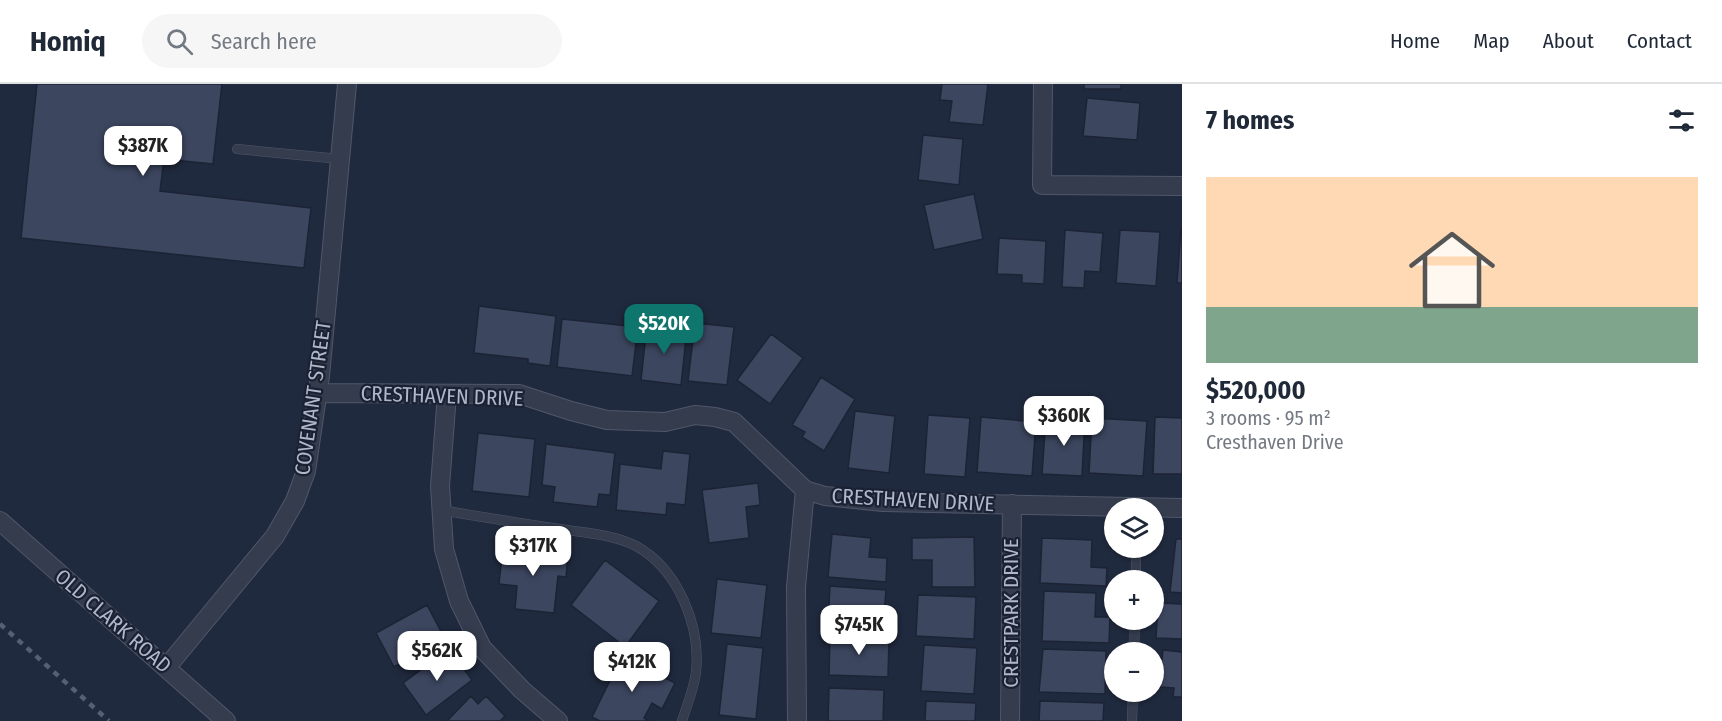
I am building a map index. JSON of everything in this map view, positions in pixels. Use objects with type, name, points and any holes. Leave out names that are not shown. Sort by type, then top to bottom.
[{"type":"street","name":"COVENANT STREET","points":[[166,668],[275,536],[295,501],[306,471],[317,393],[347,84]]},
{"type":"street","points":[[1043,84],[1042,185],[1182,186]]},
{"type":"street","name":"CRESTHAVEN DRIVE","points":[[317,393],[519,394],[608,420],[665,422],[695,415],[734,422],[805,490],[825,496],[883,502],[1104,507]]},
{"type":"street","points":[[447,394],[440,486],[441,510],[444,549],[459,601],[482,648],[522,690],[558,721]]},
{"type":"street","points":[[797,721],[796,587],[805,490]]},
{"type":"street","name":"CRESTPARK DRIVE","points":[[1010,721],[1012,504]]},
{"type":"street","name":"CRESTHAVEN DRIVE","points":[[1164,508],[1182,508]]},
{"type":"street","name":"OLD CLARK ROAD","points":[[0,521],[226,721]]},
{"type":"lane","points":[[237,148],[340,159]]},
{"type":"lane","points":[[441,510],[604,536],[634,546],[654,559],[671,580],[689,612],[696,645],[696,672],[682,721]]},
{"type":"lane","points":[[1132,721],[1133,702]]},
{"type":"building","points":[[37,84],[222,84],[213,164],[164,159],[160,191],[311,208],[304,268],[21,238]]},
{"type":"building","points":[[942,84],[988,84],[983,125],[949,122],[952,101],[940,100]]},
{"type":"building","points":[[1084,84],[1121,84],[1121,89],[1084,89]]},
{"type":"building","points":[[1087,98],[1140,103],[1137,140],[1083,136]]},
{"type":"building","points":[[923,135],[963,139],[959,185],[918,180]]},
{"type":"building","points":[[974,194],[983,239],[934,250],[924,205]]},
{"type":"building","points":[[1181,228],[1182,283],[1177,283]]},
{"type":"building","points":[[1065,230],[1103,233],[1100,272],[1085,271],[1084,288],[1062,287]]},
{"type":"building","points":[[1120,230],[1160,232],[1156,286],[1116,283]]},
{"type":"building","points":[[999,238],[1046,241],[1044,284],[1022,283],[1022,275],[997,274]]},
{"type":"building","points":[[479,306],[556,316],[550,366],[528,363],[528,359],[474,353]]},
{"type":"building","points":[[562,319],[638,327],[632,376],[557,367]]},
{"type":"building","points":[[695,323],[734,327],[727,385],[688,381]]},
{"type":"building","points":[[647,325],[687,329],[681,385],[641,380]]},
{"type":"building","points":[[771,334],[803,358],[770,404],[737,380]]},
{"type":"building","points":[[821,377],[855,399],[824,451],[802,437],[805,432],[792,425]]},
{"type":"building","points":[[855,411],[895,416],[889,473],[848,468]]},
{"type":"building","points":[[928,415],[970,418],[965,477],[924,474]]},
{"type":"building","points":[[981,417],[1036,422],[1032,476],[977,472]]},
{"type":"building","points":[[1046,417],[1085,419],[1082,476],[1042,474]]},
{"type":"building","points":[[1155,417],[1182,418],[1182,474],[1153,474]]},
{"type":"building","points":[[1092,418],[1147,421],[1143,476],[1089,473]]},
{"type":"building","points":[[478,433],[535,439],[529,497],[472,491]]},
{"type":"building","points":[[546,444],[615,453],[610,495],[599,494],[597,507],[553,502],[555,487],[542,485]]},
{"type":"building","points":[[663,451],[690,454],[685,505],[667,503],[666,515],[616,510],[620,464],[661,469]]},
{"type":"building","points":[[758,483],[760,505],[746,507],[749,538],[709,543],[702,490]]},
{"type":"building","points":[[832,534],[871,538],[869,557],[887,558],[886,582],[828,577]]},
{"type":"building","points":[[974,537],[975,587],[932,587],[932,560],[912,560],[912,538]]},
{"type":"building","points":[[1042,538],[1092,540],[1091,567],[1107,568],[1104,570],[1104,586],[1040,583]]},
{"type":"building","points":[[1176,539],[1182,539],[1182,593],[1170,592]]},
{"type":"building","points":[[503,547],[568,554],[566,577],[558,576],[554,613],[515,609],[517,586],[499,584]]},
{"type":"building","points":[[605,560],[659,601],[625,647],[571,605]]},
{"type":"building","points":[[717,579],[767,585],[761,638],[711,633]]},
{"type":"building","points":[[830,586],[886,590],[883,628],[828,624]]},
{"type":"building","points":[[1044,591],[1096,593],[1095,617],[1104,617],[1104,630],[1110,630],[1109,642],[1042,641]]},
{"type":"building","points":[[918,595],[976,597],[974,639],[916,636]]},
{"type":"building","points":[[1164,603],[1182,604],[1182,639],[1156,638],[1156,630],[1164,630]]},
{"type":"building","points":[[427,605],[445,639],[394,667],[376,633]]},
{"type":"building","points":[[830,636],[889,638],[888,677],[829,675]]},
{"type":"building","points":[[727,644],[763,648],[756,719],[719,715]]},
{"type":"building","points":[[924,645],[977,648],[974,694],[921,691]]},
{"type":"building","points":[[449,649],[472,680],[426,715],[403,683]]},
{"type":"building","points":[[1043,649],[1104,651],[1104,694],[1039,692]]},
{"type":"building","points":[[1164,650],[1182,652],[1182,697],[1173,697],[1174,688],[1164,687]]},
{"type":"building","points":[[622,656],[675,683],[662,709],[652,703],[644,718],[649,721],[600,721],[592,717]]},
{"type":"building","points":[[829,688],[884,690],[883,721],[828,721]]},
{"type":"building","points":[[471,696],[478,704],[486,696],[505,716],[500,721],[447,721]]},
{"type":"building","points":[[926,701],[976,703],[975,721],[925,721]]},
{"type":"building","points":[[1040,701],[1104,703],[1103,721],[1039,721]]},
{"type":"railway","points":[[0,624],[109,721]]}]
